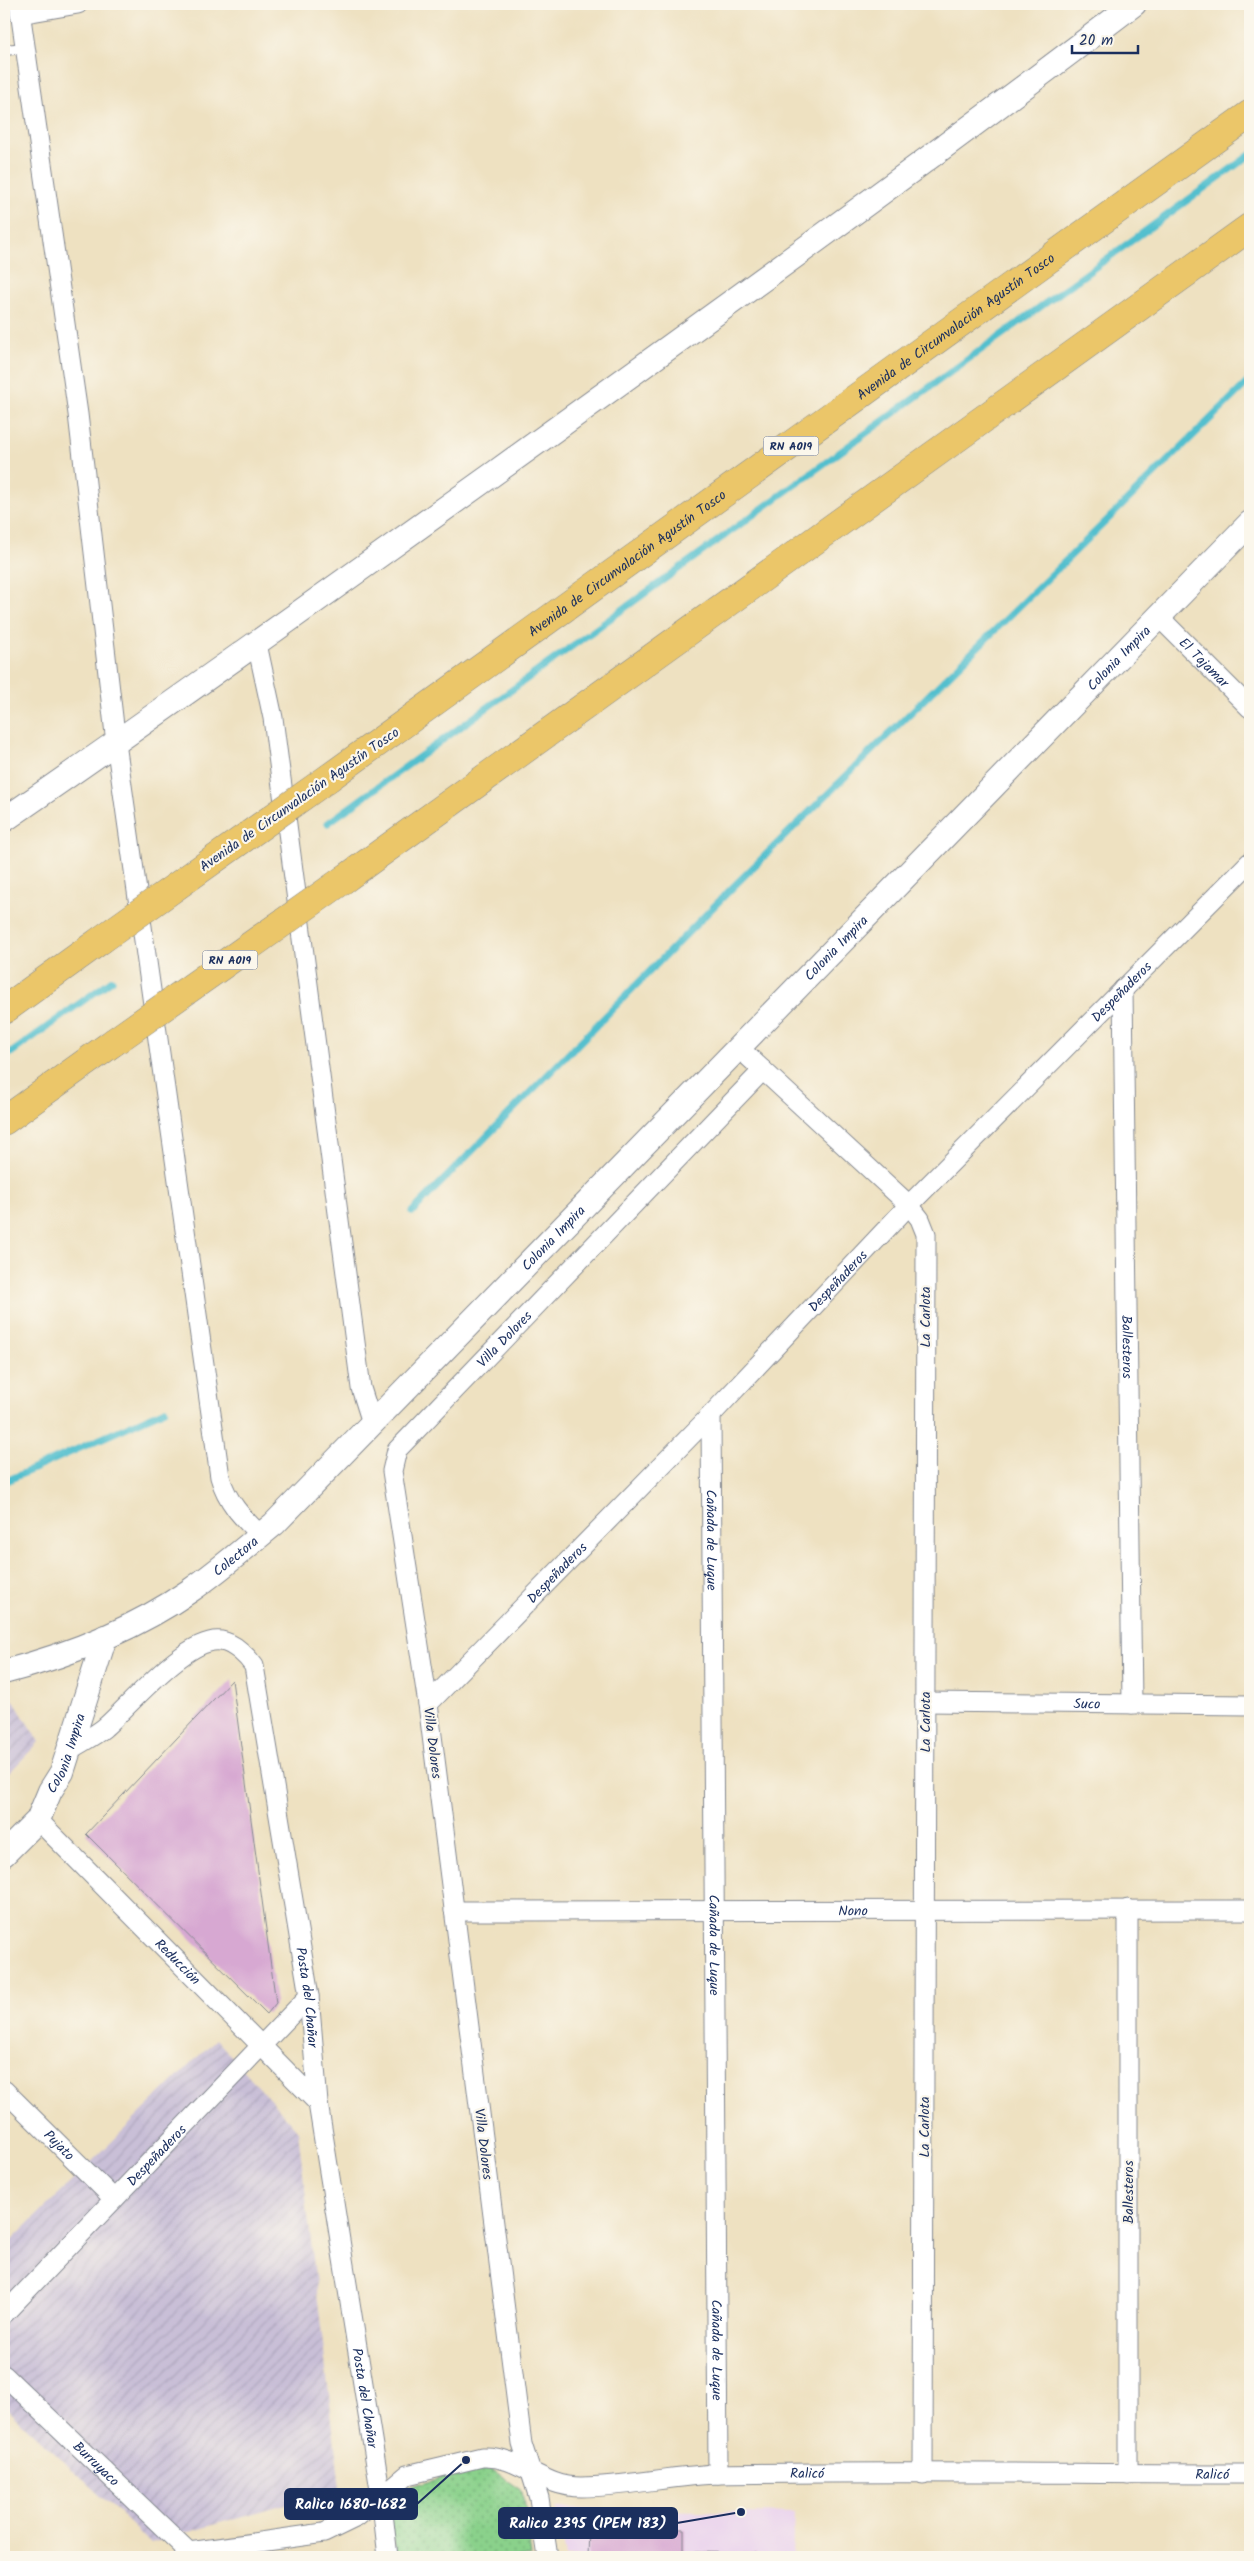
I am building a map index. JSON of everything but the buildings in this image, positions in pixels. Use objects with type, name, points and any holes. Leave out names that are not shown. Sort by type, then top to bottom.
[{"type":"highway","name":"Avenida de Circunvalación Agustín Tosco","points":[[4,1010],[1250,114]]},
{"type":"highway","name":"RN A019","points":[[4,1121],[346,878],[1250,227]]},
{"type":"street","points":[[78,4],[20,9],[78,414],[116,743],[220,1477],[228,1498],[238,1513],[260,1535]]},
{"type":"street","points":[[4,820],[257,644],[979,122],[1134,4]]},
{"type":"street","name":"Colonia Impira","points":[[421,1371],[740,1048],[1250,523]]},
{"type":"street","name":"El Tajamar","points":[[1159,617],[1250,708]]},
{"type":"street","points":[[257,644],[273,718],[361,1388],[372,1423]]},
{"type":"street","name":"Despeñaderos","points":[[428,1704],[711,1415],[909,1205],[1250,862]]},
{"type":"street","name":"Ballesteros","points":[[1123,989],[1132,1704]]},
{"type":"street","name":"La Carlota","points":[[740,1048],[909,1205],[920,1218],[926,1234],[923,2474]]},
{"type":"street","name":"Villa Dolores","points":[[548,2557],[539,2498],[520,2428],[428,1704],[392,1471],[397,1450],[763,1070]]},
{"type":"street","name":"Colectora","points":[[4,1672],[41,1662],[105,1637],[157,1611],[190,1591],[260,1535],[307,1492],[421,1371]]},
{"type":"street","name":"Cañada de Luque","points":[[711,1415],[718,2474]]},
{"type":"street","name":"Colonia Impira","points":[[4,1854],[38,1820],[50,1791],[62,1772],[105,1637]]},
{"type":"street","name":"Posta del Chañar","points":[[71,1748],[103,1729],[184,1653],[205,1644],[221,1642],[246,1654],[254,1666],[309,1996],[318,2103],[381,2496],[388,2557]]},
{"type":"street","name":"Suco","points":[[925,1702],[1250,1705]]},
{"type":"street","name":"Reducción","points":[[38,1820],[318,2103]]},
{"type":"street","name":"Nono","points":[[454,1911],[714,1909],[1250,1910]]},
{"type":"street","name":"Ballesteros","points":[[1128,1909],[1128,2474]]},
{"type":"street","name":"Despeñaderos","points":[[4,2314],[309,1996]]},
{"type":"street","name":"Pujato","points":[[4,2090],[114,2199]]},
{"type":"street","name":"Burruyaco","points":[[4,2376],[186,2554]]},
{"type":"street","name":"Ralicó","points":[[186,2554],[324,2532],[357,2517],[408,2475],[482,2457],[495,2456],[512,2461],[531,2473],[561,2485],[580,2487],[718,2474],[1250,2474]]},
{"type":"lane","points":[[4,50],[26,48]]},
{"type":"shaded area","points":[[4,1685],[39,1742],[4,1778]]},
{"type":"shaded area","points":[[216,2039],[298,2131],[340,2488],[151,2543],[4,2406],[4,2248]]},
{"type":"shaded area","points":[[557,2508],[794,2513],[792,2557],[565,2557]]},
{"type":"green space","points":[[491,2469],[523,2491],[532,2557],[397,2557],[386,2494],[440,2477]]},
{"type":"waterway","points":[[328,823],[1250,155]]},
{"type":"waterway","points":[[412,1212],[738,882],[1250,380]]},
{"type":"waterway","points":[[4,1058],[112,980]]},
{"type":"waterway","points":[[4,1482],[165,1410]]},
{"type":"place","name":"Ralico 1680-1682","points":[[466,2460]]},
{"type":"place","name":"Ralico 2395 (IPEM 183)","points":[[741,2512]]}]
